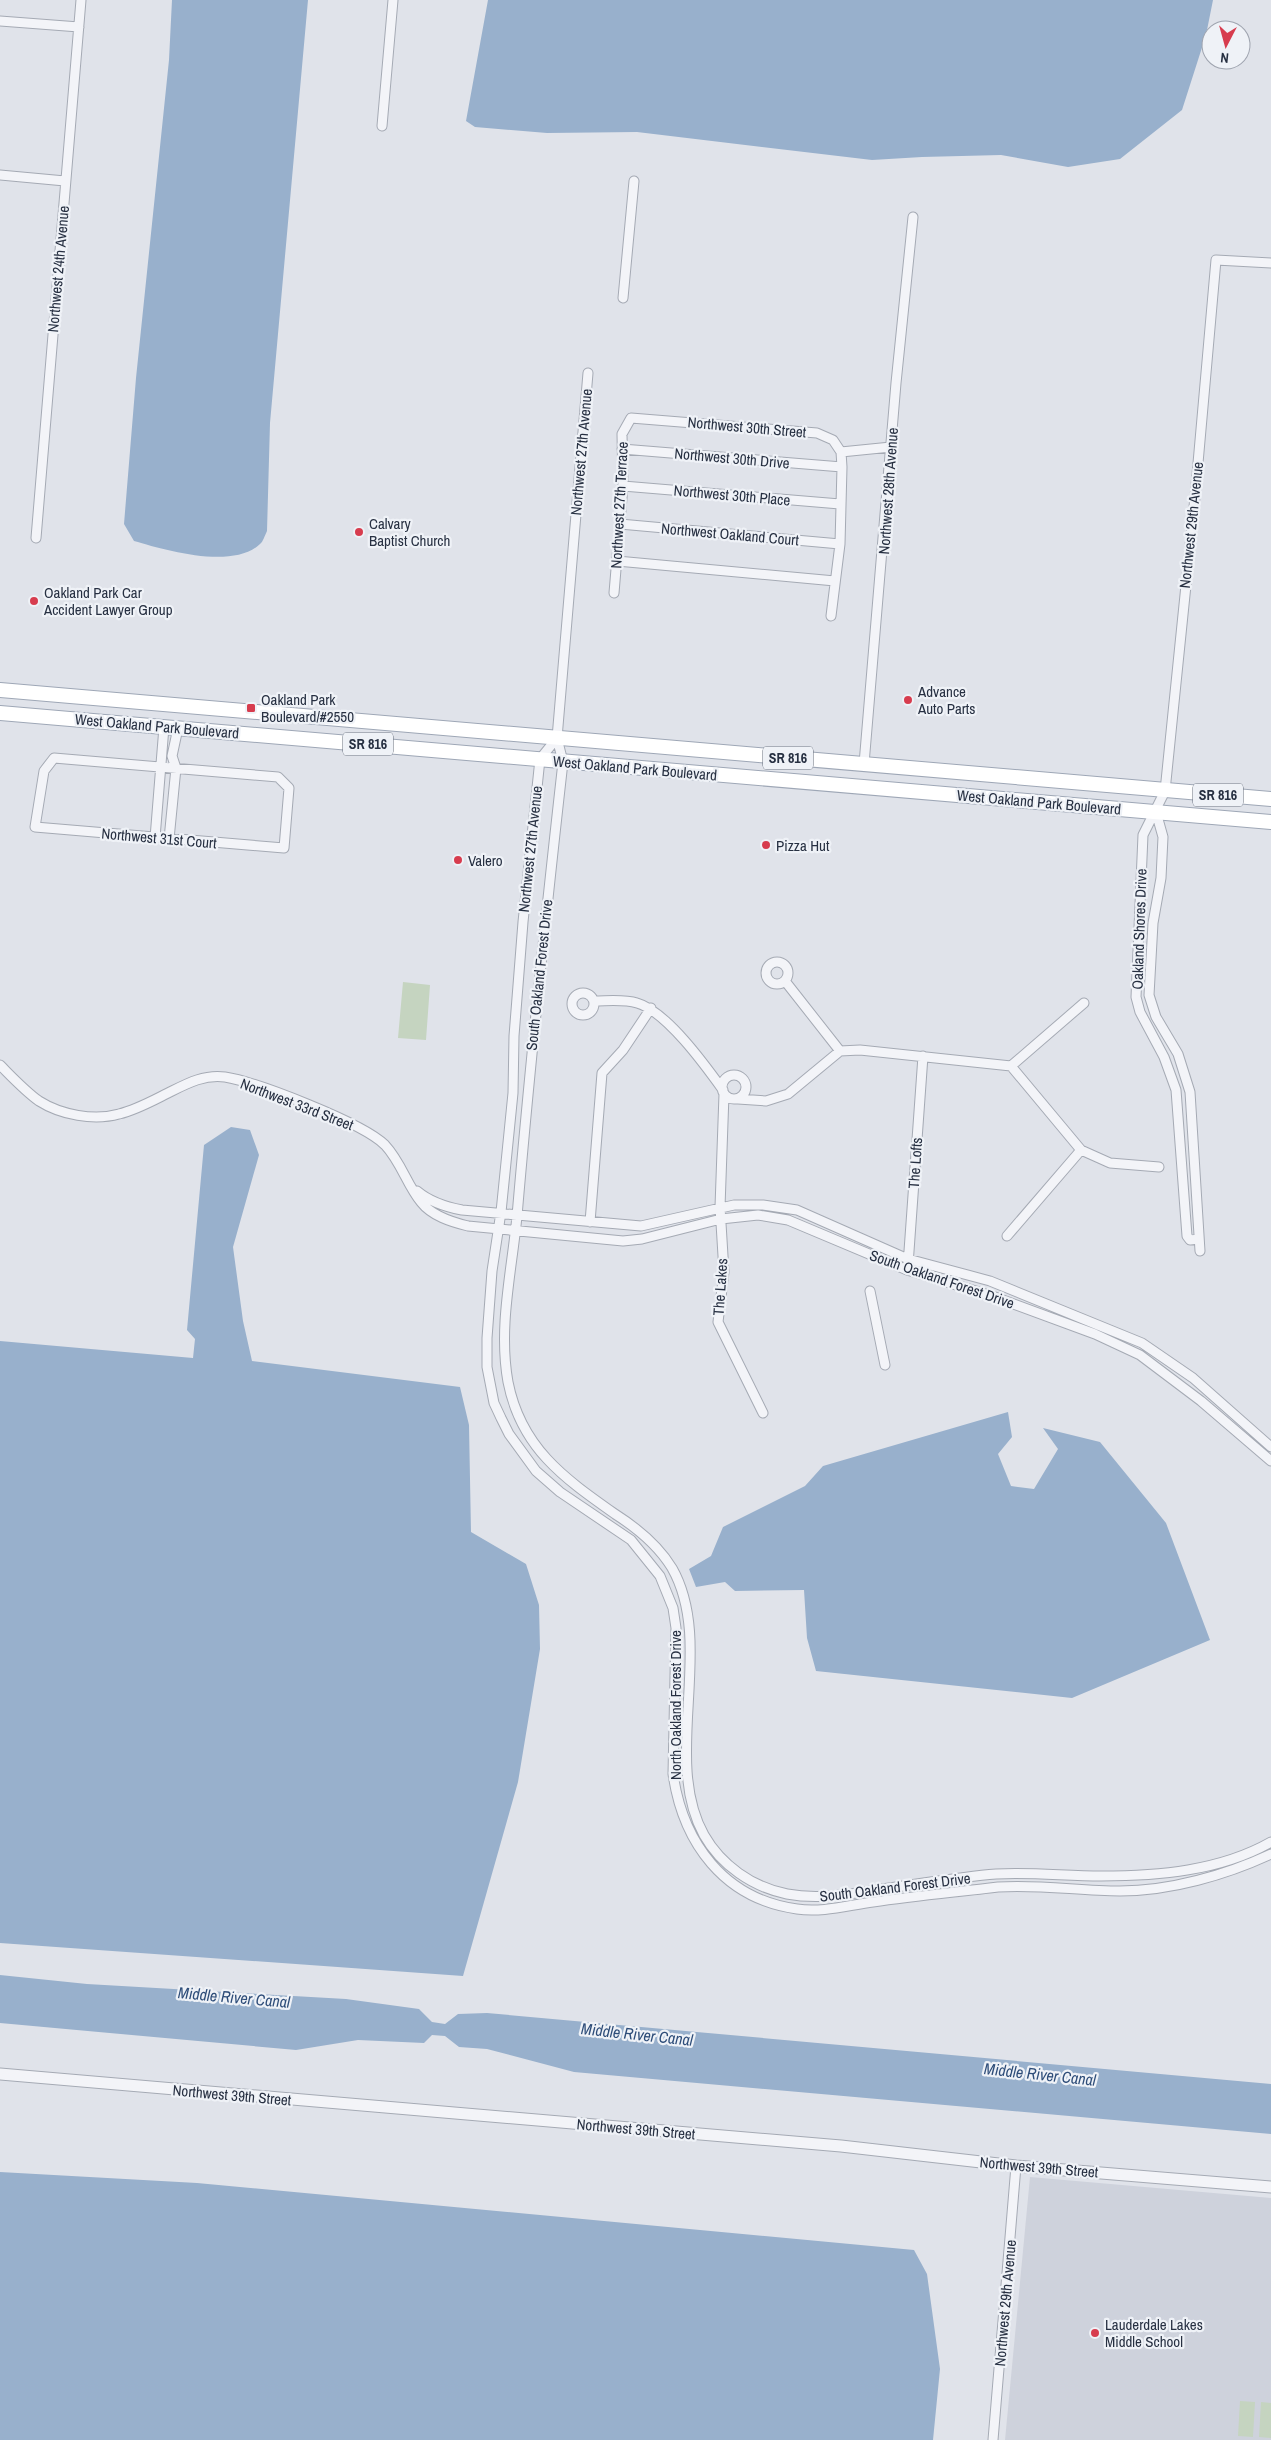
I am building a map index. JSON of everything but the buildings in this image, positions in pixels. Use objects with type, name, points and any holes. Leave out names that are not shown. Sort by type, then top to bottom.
[{"type":"main road","name":"West Oakland Park Boulevard","points":[[0,690],[1271,799]]},
{"type":"main road","points":[[141,725],[158,719],[164,714],[168,704]]},
{"type":"main road","points":[[171,727],[177,711],[196,707]]},
{"type":"main road","name":"West Oakland Park Boulevard","points":[[0,713],[1271,822]]},
{"type":"main road","points":[[839,785],[854,778],[864,764]]},
{"type":"main road","points":[[868,787],[904,768]]},
{"type":"street","name":"Northwest 24th Avenue","points":[[36,538],[81,0]]},
{"type":"street","points":[[382,126],[393,0]]},
{"type":"street","points":[[0,21],[79,27]]},
{"type":"street","points":[[0,175],[65,181]]},
{"type":"street","points":[[623,298],[634,182]]},
{"type":"street","name":"Northwest 28th Avenue","points":[[864,764],[913,217]]},
{"type":"street","name":"Northwest 29th Avenue","points":[[1165,791],[1195,497],[1216,260],[1271,263]]},
{"type":"street","name":"Northwest 27th Avenue","points":[[557,738],[588,373]]},
{"type":"street","name":"Northwest 27th Terrace","points":[[614,594],[623,486],[622,434],[631,418]]},
{"type":"street","name":"Northwest 30th Street","points":[[631,418],[817,433],[833,440],[841,452]]},
{"type":"street","points":[[831,616],[840,544],[841,452],[891,447]]},
{"type":"street","name":"Northwest 30th Drive","points":[[622,449],[842,467]]},
{"type":"street","name":"Northwest 30th Place","points":[[623,486],[840,504]]},
{"type":"street","name":"Northwest Oakland Court","points":[[620,524],[840,544]]},
{"type":"street","points":[[617,561],[835,581]]},
{"type":"street","points":[[155,838],[161,767],[171,727]]},
{"type":"street","points":[[169,839],[176,768],[172,756],[171,727]]},
{"type":"street","points":[[540,759],[557,738]]},
{"type":"street","name":"South Oakland Forest Drive","points":[[557,738],[563,762],[537,993],[505,1343],[509,1384],[514,1402],[528,1434],[538,1451],[551,1465],[582,1491],[639,1531],[659,1550],[676,1576],[686,1609],[688,1628],[687,1769],[690,1795],[705,1837],[716,1854],[744,1877],[773,1891],[828,1897],[994,1874],[1026,1873],[1101,1876],[1184,1871],[1237,1856],[1271,1842]]},
{"type":"street","name":"Northwest 31st Court","points":[[161,767],[54,758],[44,771],[35,827],[284,848],[289,788],[278,777],[176,768]]},
{"type":"street","name":"Northwest 27th Avenue","points":[[501,1212],[513,1093],[514,1036],[524,909],[540,759]]},
{"type":"street","points":[[161,767],[176,768]]},
{"type":"street","name":"Oakland Shores Drive","points":[[1165,791],[1143,835],[1135,981],[1137,1002],[1150,1033],[1164,1057],[1176,1090],[1187,1236],[1190,1240],[1199,1240]]},
{"type":"street","name":"Oakland Shores Drive","points":[[1156,812],[1163,837],[1161,878],[1153,923],[1149,980],[1150,999],[1156,1017],[1178,1054],[1190,1092],[1200,1251]]},
{"type":"street","points":[[785,981],[840,1051]]},
{"type":"street","points":[[1137,1002],[1150,999]]},
{"type":"street","points":[[594,1001],[629,1001],[651,1008],[670,1025],[710,1073],[723,1092],[736,1099],[766,1100],[796,1089],[840,1051],[860,1050],[1011,1066],[1081,1150],[1110,1163],[1159,1167]]},
{"type":"street","points":[[1011,1066],[1084,1003]]},
{"type":"street","points":[[590,1222],[602,1073],[623,1050],[651,1008]]},
{"type":"street","points":[[1150,1033],[1162,1026]]},
{"type":"street","name":"The Lofts","points":[[906,1270],[923,1056]]},
{"type":"street","name":"Northwest 33rd Street","points":[[0,1065],[40,1101],[64,1112],[86,1116],[119,1114],[206,1077],[225,1077],[250,1084],[305,1104],[367,1132],[384,1144],[421,1202],[432,1212],[450,1221],[497,1231]]},
{"type":"street","points":[[710,1073],[726,1079],[738,1076],[744,1080],[746,1087],[744,1094],[736,1099]]},
{"type":"street","points":[[723,1092],[726,1079]]},
{"type":"street","points":[[746,1087],[761,1096],[774,1098]]},
{"type":"street","name":"The Lakes","points":[[723,1092],[724,1121],[720,1218],[724,1272],[718,1322],[763,1412]]},
{"type":"street","name":"The Lakes","points":[[724,1121],[736,1099]]},
{"type":"street","points":[[1007,1236],[1081,1150]]},
{"type":"street","name":"Northwest 33rd Street","points":[[412,1186],[424,1197],[448,1207],[501,1212]]},
{"type":"street","name":"South Oakland Forest Drive","points":[[501,1212],[590,1222],[649,1225],[720,1207],[753,1204],[797,1210],[908,1259],[990,1281],[1142,1344],[1193,1378],[1271,1447]]},
{"type":"street","name":"North Oakland Forest Drive","points":[[501,1212],[492,1271],[486,1353],[494,1402],[509,1434],[536,1471],[560,1492],[631,1540],[648,1558],[660,1576],[673,1608],[676,1628],[673,1763],[676,1794],[688,1829],[707,1858],[725,1876],[746,1892],[760,1899],[778,1905],[809,1910],[1022,1885],[1122,1891],[1173,1885],[1242,1866],[1271,1854]]},
{"type":"street","name":"South Oakland Forest Drive","points":[[497,1231],[515,1231],[623,1242],[642,1239],[720,1218],[758,1216],[788,1220],[906,1270],[969,1288],[1095,1334],[1147,1360],[1201,1400],[1271,1461]]},
{"type":"street","points":[[870,1291],[885,1365]]},
{"type":"street","points":[[1029,1310],[1033,1299]]},
{"type":"street","points":[[1147,1360],[1154,1352]]},
{"type":"street","name":"Northwest 39th Street","points":[[0,2074],[841,2146],[1016,2166],[1271,2187]]},
{"type":"street","name":"Northwest 29th Avenue","points":[[993,2440],[1016,2166]]},
{"type":"shaded area","points":[[1030,2177],[1271,2198],[1271,2440],[1005,2440]]},
{"type":"green space","points":[[403,982],[430,985],[426,1040],[398,1038]]},
{"type":"green space","points":[[1240,2401],[1255,2402],[1253,2437],[1238,2436]]},
{"type":"green space","points":[[1261,2402],[1271,2403],[1271,2438],[1259,2437]]},
{"type":"water","points":[[172,0],[308,0],[270,423],[267,531],[260,544],[248,552],[233,556],[198,556],[134,541],[124,524],[136,378],[169,60]]},
{"type":"water","points":[[488,0],[1213,0],[1209,20],[1201,20],[1201,51],[1182,110],[1120,159],[1068,167],[1001,155],[872,160],[637,132],[547,133],[475,127],[466,121]]},
{"type":"water","points":[[231,1127],[250,1130],[259,1155],[233,1247],[243,1321],[252,1361],[460,1387],[469,1425],[471,1532],[526,1564],[539,1605],[540,1649],[518,1782],[463,1976],[0,1943],[0,1341],[193,1358],[195,1339],[187,1330],[204,1145]]},
{"type":"water","points":[[1008,1412],[1012,1437],[998,1454],[1011,1486],[1034,1489],[1058,1449],[1043,1428],[1100,1442],[1166,1523],[1210,1640],[1072,1698],[816,1671],[807,1638],[804,1590],[735,1591],[725,1582],[696,1587],[689,1569],[711,1556],[723,1527],[805,1486],[823,1466]]},
{"type":"water","name":"Middle River Canal","points":[[0,1975],[87,1984],[346,1999],[419,2009],[432,2022],[445,2024],[458,2014],[487,2013],[1271,2084],[1271,2134],[574,2072],[487,2049],[459,2047],[445,2036],[432,2035],[424,2043],[358,2040],[296,2050],[0,2023]]},
{"type":"water","points":[[0,2172],[197,2183],[914,2250],[927,2274],[940,2369],[933,2440],[0,2440]]},
{"type":"place","name":"Calvary Baptist Church","points":[[359,532]]},
{"type":"place","name":"Oakland Park Car Accident Lawyer Group","points":[[34,601]]},
{"type":"place","name":"Advance Auto Parts","points":[[908,700]]},
{"type":"place","name":"Oakland Park Boulevard/#2550","points":[[251,708]]},
{"type":"place","name":"Pizza Hut","points":[[766,845]]},
{"type":"place","name":"Valero","points":[[458,860]]},
{"type":"place","name":"Lauderdale Lakes Middle School","points":[[1095,2333]]}]
